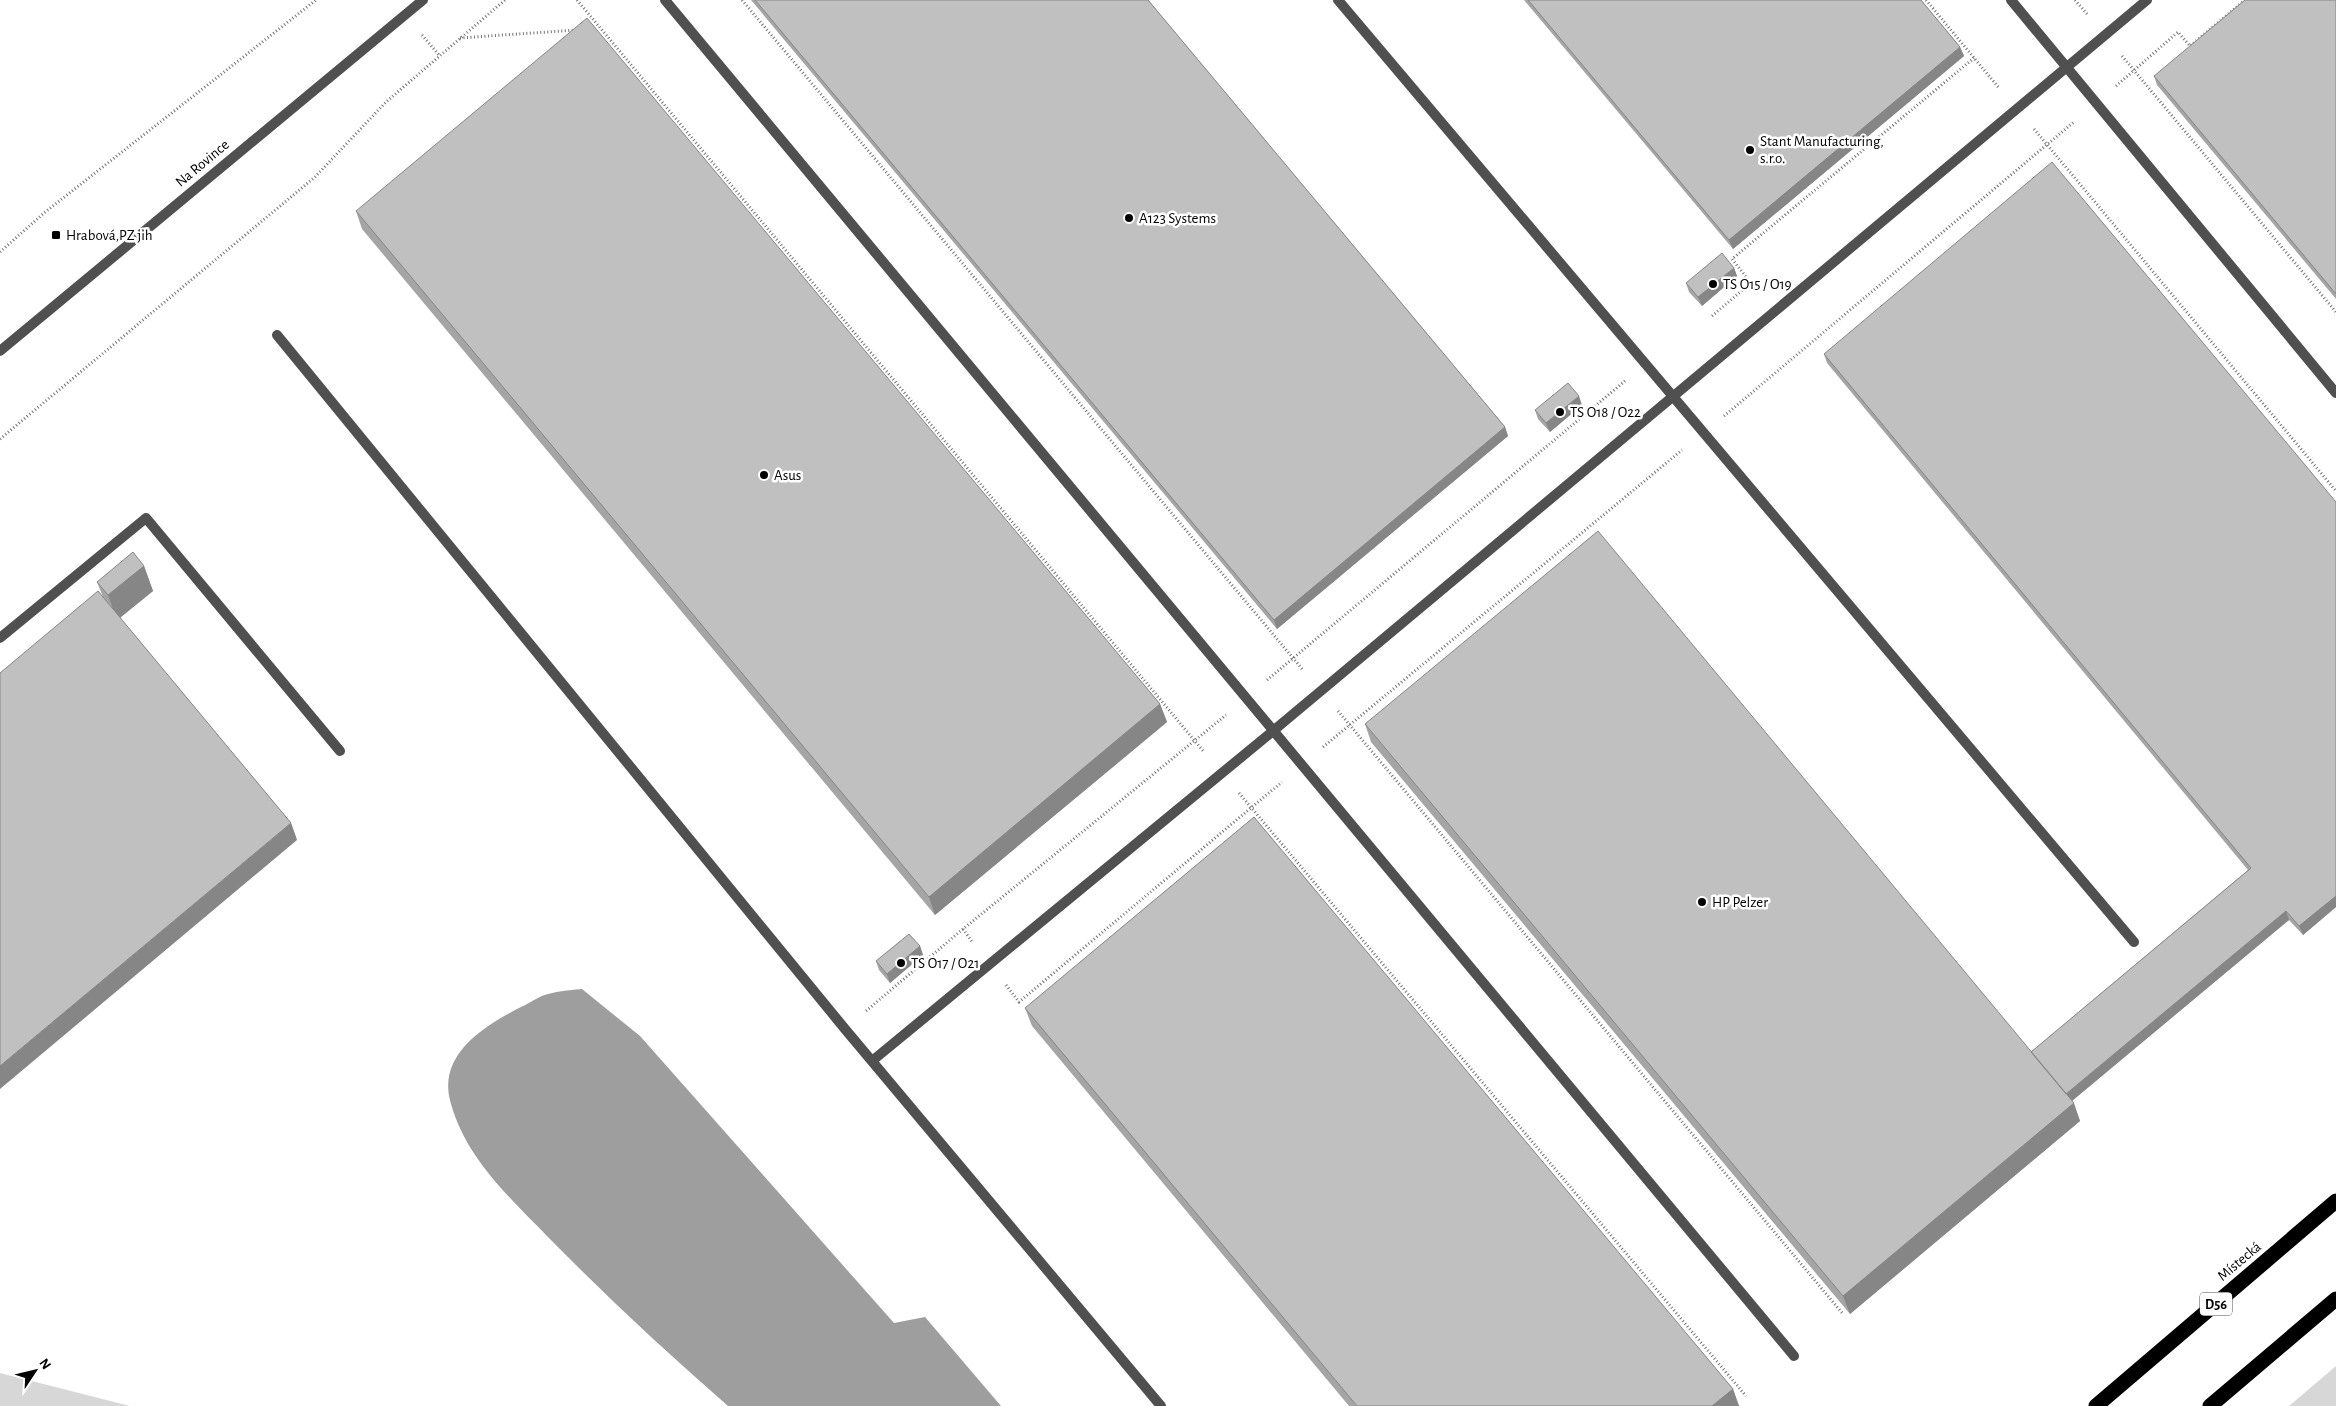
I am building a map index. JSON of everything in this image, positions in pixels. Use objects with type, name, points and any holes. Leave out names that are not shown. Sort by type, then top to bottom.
[{"type":"highway","name":"Místecká","points":[[2096,1406],[2336,1201]]},
{"type":"highway","points":[[2210,1406],[2336,1299]]},
{"type":"street","name":"Na Rovince","points":[[0,351],[423,0]]},
{"type":"street","points":[[665,0],[1794,1356]]},
{"type":"street","points":[[1338,0],[2134,942]]},
{"type":"street","points":[[2011,0],[2336,392]]},
{"type":"street","points":[[872,1062],[1273,731],[2147,0]]},
{"type":"street","points":[[277,335],[872,1062],[1160,1406]]},
{"type":"street","points":[[0,638],[146,518],[340,751]]},
{"type":"path","points":[[0,252],[44,213],[316,0]]},
{"type":"path","points":[[0,438],[315,177],[386,102],[505,0]]},
{"type":"path","points":[[577,0],[1222,773],[1746,1396]]},
{"type":"path","points":[[742,0],[1843,1314]]},
{"type":"path","points":[[1926,0],[2336,491]]},
{"type":"path","points":[[2190,46],[2245,0]]},
{"type":"path","points":[[591,29],[601,28]]},
{"type":"path","points":[[460,38],[582,30]]},
{"type":"path","points":[[962,929],[1019,1002],[1349,725],[1704,432],[2097,103],[2178,32],[2195,52]]},
{"type":"path","points":[[1712,316],[1751,283],[1732,259],[1974,58]]},
{"type":"path","points":[[2134,70],[2336,312]]},
{"type":"shaded area","points":[[582,989],[640,1036],[894,1323],[925,1317],[1001,1406],[728,1406],[636,1323],[570,1259],[505,1192],[478,1160],[458,1124],[451,1104],[448,1087],[450,1071],[457,1057],[467,1044],[492,1023],[541,996]]},
{"type":"shaded area","points":[[2336,1366],[2336,1406],[2289,1406]]},
{"type":"shaded area","points":[[0,1373],[130,1406],[0,1406]]},
{"type":"building","name":"A123 Systems","points":[[755,0],[1148,0],[1505,427],[1274,620]]},
{"type":"building","name":"Stant Manufacturing, s.r.o.","points":[[1528,0],[1921,0],[1960,47],[1729,240]]},
{"type":"building","points":[[2245,0],[2336,0],[2336,294],[2154,76]]},
{"type":"building","name":"Asus","points":[[587,18],[1160,704],[929,897],[356,211]]},
{"type":"building","points":[[2052,162],[2336,502],[2336,896],[2299,926],[2286,911],[2066,1094],[2031,1052],[2251,868],[1824,354]]},
{"type":"building","points":[[1722,253],[1734,268],[1698,297],[1686,283]]},
{"type":"building","points":[[1568,383],[1579,396],[1546,423],[1535,410]]},
{"type":"building","name":"HP Pelzer","points":[[1598,531],[2074,1103],[1843,1296],[1365,724]]},
{"type":"building","points":[[133,552],[144,566],[108,595],[97,582]]},
{"type":"building","points":[[98,591],[291,823],[0,1066],[0,673]]},
{"type":"building","points":[[1254,817],[1733,1389],[1712,1406],[1357,1406],[1025,1008]]},
{"type":"building","points":[[909,934],[920,946],[887,974],[876,961]]},
{"type":"place","name":"Stant Manufacturing, s.r.o.","points":[[1750,150]]},
{"type":"place","name":"A123 Systems","points":[[1129,218]]},
{"type":"place","name":"Hrabová,PZ jih","points":[[56,235]]},
{"type":"place","name":"TS O15 / O19","points":[[1713,284]]},
{"type":"place","name":"TS O18 / O22","points":[[1560,412]]},
{"type":"place","name":"Asus","points":[[764,475]]},
{"type":"place","name":"HP Pelzer","points":[[1702,902]]},
{"type":"place","name":"TS O17 / O21","points":[[901,963]]}]
